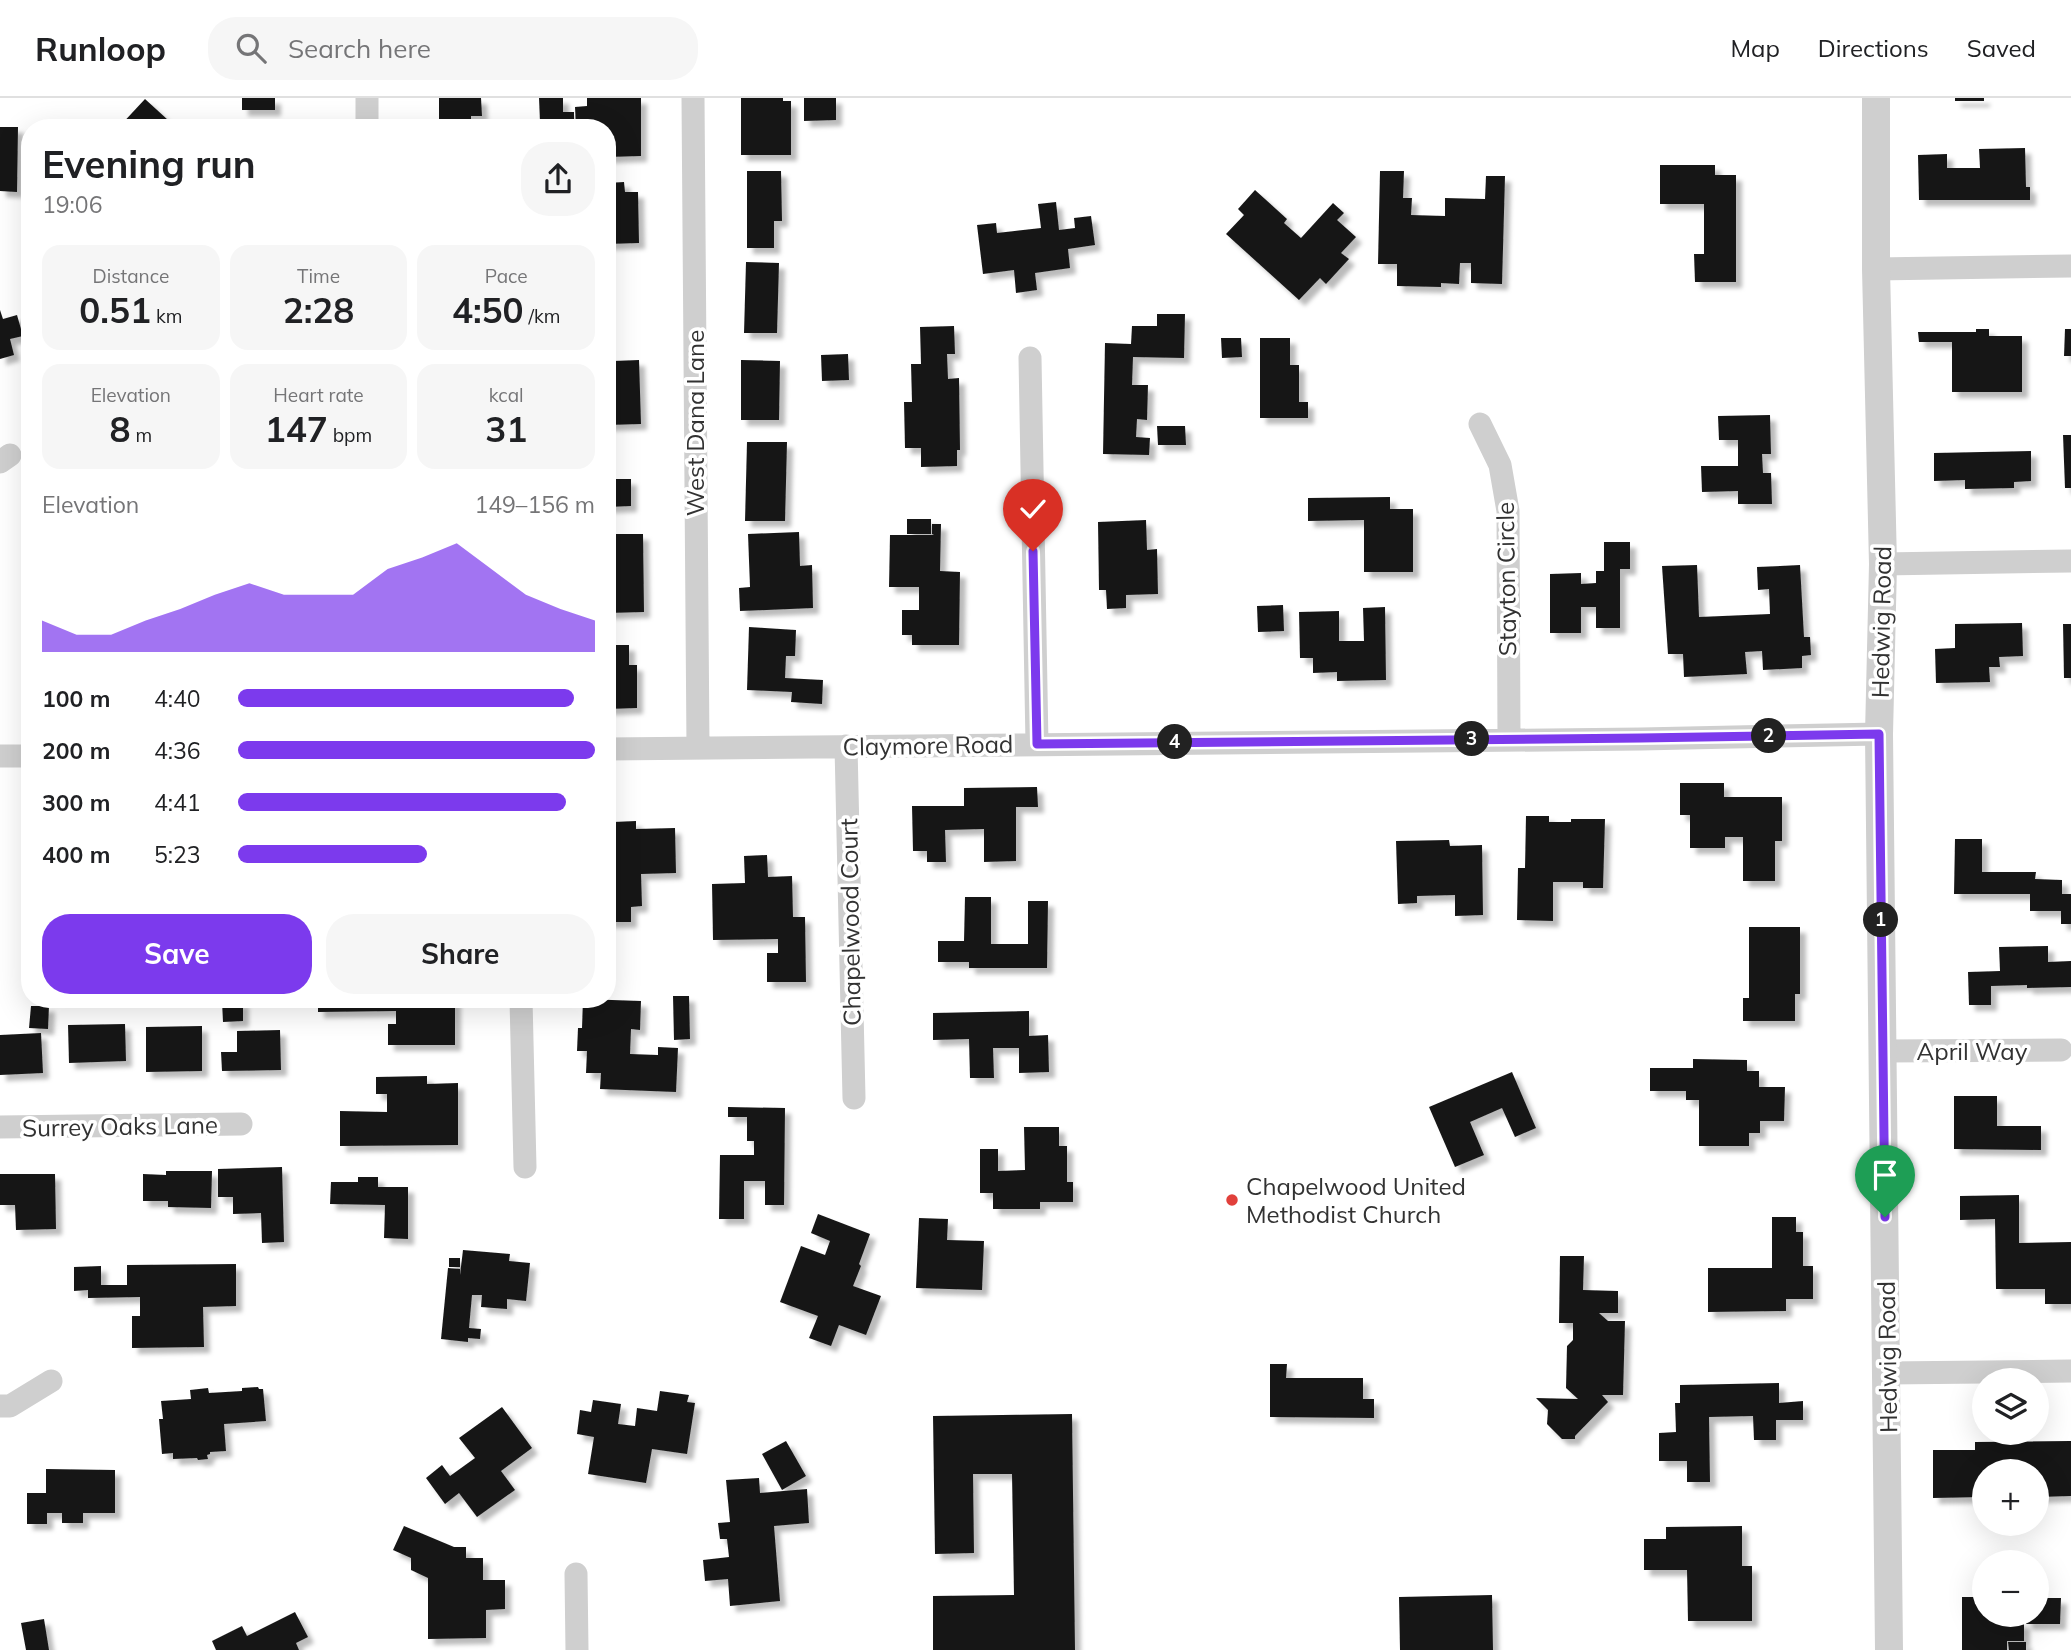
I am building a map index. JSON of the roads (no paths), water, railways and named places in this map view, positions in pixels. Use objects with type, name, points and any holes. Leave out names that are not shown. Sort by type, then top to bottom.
[{"type":"street","points":[[367,98],[367,119]]},
{"type":"street","name":"West Dana Lane","points":[[692,98],[698,748]]},
{"type":"street","name":"Hedwig Road","points":[[1875,98],[1883,564],[1879,734],[1889,1650]]},
{"type":"street","points":[[1876,269],[2071,266]]},
{"type":"street","points":[[1030,358],[1037,744]]},
{"type":"street","name":"Stayton Circle","points":[[1480,424],[1500,465],[1508,511],[1509,738]]},
{"type":"street","points":[[1883,564],[2071,561]]},
{"type":"street","name":"Claymore Road","points":[[616,749],[1879,734]]},
{"type":"street","name":"Chapelwood Court","points":[[846,746],[854,1098]]},
{"type":"street","points":[[0,756],[21,755]]},
{"type":"street","points":[[521,1008],[525,1167]]},
{"type":"street","name":"April Way","points":[[1883,1051],[2061,1050]]},
{"type":"street","name":"Surrey Oaks Lane","points":[[0,1127],[241,1124]]},
{"type":"street","points":[[1887,1373],[2071,1371]]},
{"type":"street","points":[[0,1406],[10,1406],[51,1381]]},
{"type":"street","points":[[576,1574],[577,1650]]},
{"type":"place","name":"Chapelwood United Methodist Church","points":[[1232,1200]]}]
